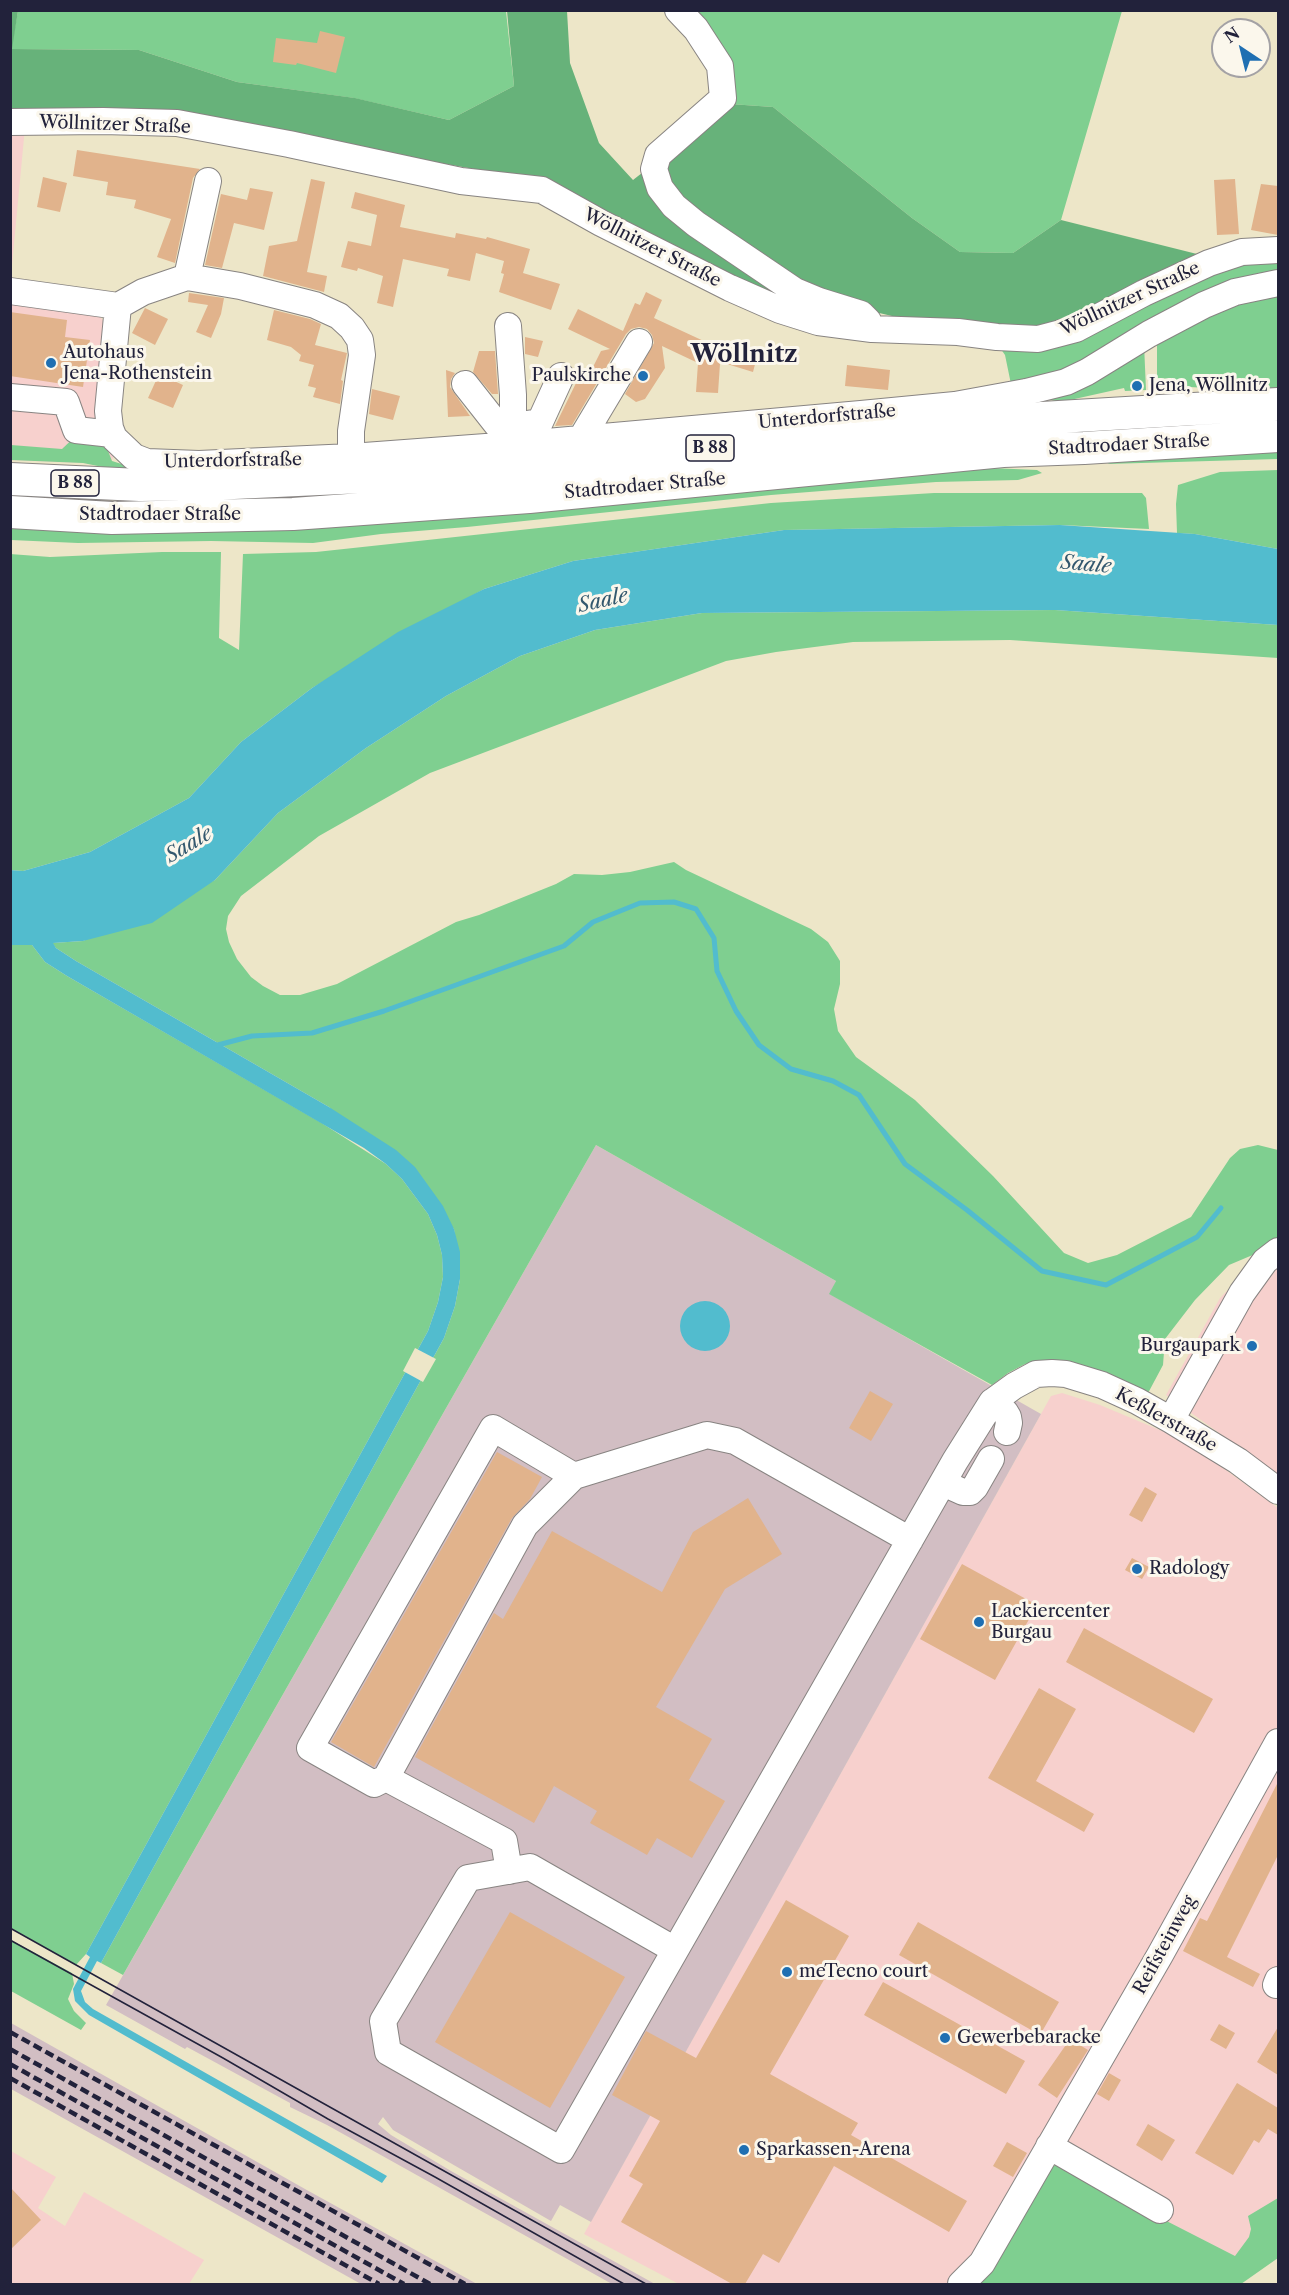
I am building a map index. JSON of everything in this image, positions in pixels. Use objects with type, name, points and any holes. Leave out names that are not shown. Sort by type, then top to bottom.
[{"type":"main road","name":"Stadtrodaer Straße","points":[[10,479],[164,485],[362,477],[495,468],[1042,418],[1278,404]]},
{"type":"main road","name":"Stadtrodaer Straße","points":[[10,512],[112,518],[293,514],[529,497],[1003,451],[1278,436]]},
{"type":"street","points":[[678,10],[696,29],[720,66],[723,98],[658,155],[654,169],[660,188],[674,206],[696,224],[795,291],[861,314],[867,318],[872,329]]},
{"type":"street","name":"Wöllnitzer Straße","points":[[10,122],[177,123],[289,144],[461,181],[542,190],[611,228],[780,310],[818,322],[872,329],[958,332],[1038,339],[1076,329],[1209,262],[1242,252],[1278,250]]},
{"type":"street","points":[[187,277],[208,181]]},
{"type":"street","points":[[10,291],[118,306],[143,292],[187,277],[240,286],[315,304],[339,316],[352,327],[360,340],[362,355],[351,431],[351,457]]},
{"type":"street","name":"Unterdorfstraße","points":[[112,434],[134,457],[147,462],[199,464],[351,457],[513,436],[581,439],[955,405],[1066,382],[1204,305],[1235,292],[1278,283]]},
{"type":"street","points":[[10,397],[66,402],[76,430],[112,434],[108,411],[118,306]]},
{"type":"street","points":[[508,326],[513,436]]},
{"type":"street","points":[[581,439],[639,342]]},
{"type":"street","points":[[513,436],[540,422],[561,376]]},
{"type":"street","points":[[465,384],[513,436]]},
{"type":"street","points":[[1171,1420],[1242,1293],[1265,1261],[1278,1251]]},
{"type":"street","name":"Keßlerstraße","points":[[509,1870],[468,1878],[384,2021],[388,2052],[561,2150],[930,1505],[992,1402],[1036,1374],[1066,1374],[1111,1389],[1171,1420],[1238,1461],[1278,1491]]},
{"type":"street","points":[[992,1402],[1008,1417],[1007,1432]]},
{"type":"street","points":[[574,1476],[493,1428],[310,1749],[374,1784],[386,1778],[525,1525],[574,1476],[707,1435],[735,1441],[910,1540]]},
{"type":"street","points":[[943,1483],[963,1492],[970,1492],[991,1460]]},
{"type":"street","name":"Reifsteinweg","points":[[961,2284],[982,2263],[1160,1955],[1278,1742]]},
{"type":"street","points":[[386,1778],[504,1841],[509,1870],[530,1867],[675,1950]]},
{"type":"street","points":[[1049,2146],[1160,2210]]},
{"type":"shaded area","points":[[11,127],[25,127],[11,276]]},
{"type":"shaded area","points":[[11,296],[99,315],[104,322],[117,452],[107,467],[83,463],[11,460]]},
{"type":"shaded area","points":[[596,1145],[836,1281],[830,1294],[1041,1414],[591,2222],[560,2205],[551,2221],[393,2130],[383,2117],[378,2124],[391,2135],[451,2171],[655,2284],[612,2284],[327,2125],[290,2107],[290,2103],[106,2005]]},
{"type":"shaded area","name":"Burgaupark","points":[[1278,1245],[1278,1475],[1166,1395],[1220,1298],[1252,1265]]},
{"type":"shaded area","points":[[1062,1393],[1100,1405],[1186,1441],[1278,1508],[1278,2244],[1220,2284],[679,2284],[584,2234],[1051,1396]]},
{"type":"shaded area","points":[[11,2023],[477,2284],[361,2284],[11,2089]]},
{"type":"shaded area","points":[[11,2151],[56,2177],[38,2208],[65,2226],[84,2192],[204,2260],[189,2284],[11,2284]]},
{"type":"green space","points":[[11,11],[18,11],[12,49],[139,50],[237,82],[355,98],[449,120],[514,86],[507,11],[567,11],[570,63],[599,143],[633,180],[730,104],[773,107],[912,218],[960,252],[1013,253],[1061,220],[1209,257],[1050,329],[909,320],[875,312],[781,305],[549,182],[296,138],[11,115]]},
{"type":"green space","points":[[18,11],[506,11],[514,86],[449,120],[354,98],[237,82],[139,50],[11,49]]},
{"type":"green space","points":[[688,11],[1122,11],[1061,220],[1013,253],[960,252],[912,218],[773,107],[730,104]]},
{"type":"green space","points":[[1278,262],[1278,279],[1076,373],[1012,389],[1005,355],[996,342],[1239,263]]},
{"type":"green space","points":[[1278,289],[1278,389],[1173,386],[1173,379],[1157,378],[1157,338],[1194,317]]},
{"type":"green space","points":[[1144,344],[1146,390],[1125,391],[1124,388],[1061,402],[1047,399]]},
{"type":"green space","points":[[1027,396],[1039,404],[118,470],[83,463],[11,460],[11,445],[62,449],[82,430],[103,438],[112,461],[128,466]]},
{"type":"green space","points":[[1278,448],[1278,459],[1107,464],[1135,454]]},
{"type":"green space","points":[[991,468],[1037,470],[1042,473],[1018,480],[936,482],[771,495],[381,534],[313,543],[211,541],[78,543],[11,540],[11,525]]},
{"type":"green space","points":[[1278,470],[1278,549],[1195,534],[1177,533],[1178,485],[1220,472]]},
{"type":"green space","points":[[934,493],[1142,493],[1146,498],[1149,529],[1060,525],[784,530],[573,561],[484,589],[312,688],[241,742],[189,798],[90,852],[23,871],[10,870],[10,554],[50,557],[221,552],[219,638],[239,650],[243,554],[316,552],[771,503]]},
{"type":"green space","points":[[1055,610],[1278,625],[1278,658],[1010,640],[853,642],[726,661],[430,773],[319,836],[241,896],[228,916],[226,929],[229,942],[237,959],[251,977],[263,986],[280,995],[300,995],[337,984],[456,922],[556,884],[574,874],[602,875],[630,872],[674,862],[686,870],[811,929],[828,942],[840,961],[840,984],[834,1009],[838,1031],[856,1057],[915,1100],[993,1176],[1064,1253],[1088,1263],[1117,1255],[1191,1217],[1230,1158],[1240,1149],[1258,1145],[1278,1150],[1278,1237],[1255,1254],[1229,1265],[1195,1300],[1165,1339],[1163,1365],[1147,1395],[1067,1362],[1044,1360],[1025,1364],[992,1385],[829,1294],[836,1281],[596,1145],[123,1975],[101,1963],[444,1338],[455,1306],[460,1279],[454,1229],[329,1107],[76,961],[52,943],[83,941],[215,880],[278,813],[366,748],[446,696],[520,656],[595,630],[702,613]]},
{"type":"green space","points":[[10,945],[32,945],[45,962],[67,976],[320,1122],[386,1164],[402,1179],[428,1214],[442,1255],[443,1277],[438,1302],[428,1331],[86,1954],[76,1965],[11,1928]]},
{"type":"green space","points":[[11,1940],[72,1973],[74,1984],[68,1999],[74,2011],[86,2023],[81,2030],[11,1991]]},
{"type":"green space","points":[[1057,2165],[1235,2256],[1249,2237],[1251,2229],[1248,2216],[1278,2198],[1278,2258],[1241,2284],[971,2284],[1043,2169]]},
{"type":"water","name":"Saale","points":[[1060,525],[1195,534],[1278,549],[1278,625],[1055,610],[702,613],[595,630],[520,656],[446,696],[366,748],[278,813],[215,880],[152,923],[83,941],[53,943],[56,948],[76,961],[329,1107],[396,1150],[415,1167],[443,1206],[454,1229],[460,1252],[460,1279],[455,1306],[444,1338],[101,1963],[97,1961],[81,1991],[85,2002],[93,2009],[387,2176],[382,2183],[89,2015],[75,2001],[73,1989],[90,1957],[86,1954],[428,1331],[438,1302],[443,1277],[442,1255],[437,1235],[428,1214],[402,1179],[364,1148],[67,976],[45,962],[32,945],[11,945],[10,870],[23,871],[90,852],[189,798],[241,742],[312,688],[398,632],[484,589],[573,561],[784,530]]},
{"type":"water","points":[[700,1301],[710,1301],[723,1308],[730,1321],[730,1331],[723,1344],[710,1351],[700,1351],[691,1347],[684,1340],[680,1331],[680,1321],[684,1312],[691,1305]]},
{"type":"pier","points":[[415,1348],[436,1359],[423,1382],[403,1371]]},
{"type":"building","points":[[320,31],[345,37],[336,73],[297,63],[296,65],[273,62],[276,38],[317,43]]},
{"type":"building","points":[[77,150],[200,169],[193,178],[175,263],[157,257],[171,219],[134,208],[136,200],[106,195],[108,182],[73,176]]},
{"type":"building","points":[[43,177],[67,183],[60,212],[37,207]]},
{"type":"building","points":[[311,179],[325,182],[307,272],[327,276],[324,292],[263,276],[269,246],[297,241]]},
{"type":"building","points":[[1235,179],[1239,234],[1217,235],[1214,180]]},
{"type":"building","points":[[1261,184],[1278,186],[1278,235],[1251,230]]},
{"type":"building","points":[[250,188],[273,192],[264,230],[234,223],[222,268],[205,265],[221,194],[247,200]]},
{"type":"building","points":[[355,192],[405,205],[400,227],[455,238],[456,233],[486,239],[487,237],[530,249],[523,273],[560,284],[551,310],[499,292],[504,274],[501,273],[504,261],[476,253],[470,281],[447,276],[449,269],[403,259],[393,307],[377,303],[383,276],[358,268],[357,271],[341,267],[348,241],[371,246],[377,215],[351,208]]},
{"type":"building","points":[[646,292],[662,300],[654,318],[721,349],[718,393],[696,392],[698,363],[662,346],[665,368],[645,399],[636,402],[625,394],[654,343],[647,329],[639,327],[631,329],[626,334],[572,425],[555,426],[578,379],[585,383],[601,351],[610,349],[568,329],[578,309],[623,331],[635,303],[640,305]]},
{"type":"building","points":[[189,293],[224,298],[221,314],[211,338],[196,332],[208,305],[188,302]]},
{"type":"building","points":[[145,308],[168,319],[155,345],[132,333]]},
{"type":"building","points":[[274,310],[321,324],[315,345],[347,353],[341,380],[343,381],[340,404],[313,397],[316,388],[308,386],[314,365],[299,361],[301,355],[291,347],[267,340]]},
{"type":"building","points":[[10,312],[67,320],[65,337],[90,340],[83,387],[10,376]]},
{"type":"building","points":[[525,337],[543,341],[538,357],[525,354]]},
{"type":"building","points":[[733,345],[758,353],[753,372],[727,364]]},
{"type":"building","points":[[479,351],[495,351],[498,394],[492,394],[473,372]]},
{"type":"building","points":[[847,365],[890,370],[888,390],[845,386]]},
{"type":"building","points":[[446,370],[455,373],[450,387],[470,416],[448,417]]},
{"type":"building","points":[[159,374],[183,385],[173,408],[148,398]]},
{"type":"building","points":[[372,389],[400,396],[393,420],[369,414]]},
{"type":"building","points":[[870,1391],[893,1404],[871,1441],[849,1428]]},
{"type":"building","points":[[497,1452],[542,1477],[530,1499],[512,1518],[374,1767],[331,1742]]},
{"type":"building","points":[[1145,1487],[1157,1494],[1142,1522],[1129,1515]]},
{"type":"building","points":[[748,1498],[782,1554],[725,1589],[656,1707],[712,1739],[689,1780],[725,1801],[692,1858],[657,1838],[647,1855],[590,1823],[597,1811],[554,1786],[534,1823],[415,1757],[494,1613],[503,1619],[552,1531],[662,1592],[693,1532]]},
{"type":"building","points":[[1132,1558],[1149,1567],[1142,1579],[1125,1570]]},
{"type":"building","points":[[962,1564],[1037,1605],[995,1680],[920,1639]]},
{"type":"building","points":[[1084,1628],[1213,1699],[1194,1733],[1066,1662]]},
{"type":"building","points":[[1039,1688],[1076,1709],[1036,1781],[1094,1814],[1084,1832],[988,1778]]},
{"type":"building","points":[[1278,1782],[1278,1855],[1227,1957],[1260,1974],[1253,1987],[1183,1951],[1200,1918],[1207,1921]]},
{"type":"building","name":"Sparkassen-Arena","points":[[786,1900],[849,1936],[770,2074],[858,2123],[851,2135],[967,2201],[949,2232],[834,2166],[779,2263],[763,2254],[745,2284],[732,2284],[621,2222],[643,2184],[629,2176],[660,2121],[612,2095],[646,2031],[696,2058]]},
{"type":"building","points":[[510,1912],[625,1977],[550,2108],[435,2042]]},
{"type":"building","points":[[918,1922],[1059,2002],[1040,2035],[899,1955]]},
{"type":"building","name":"Gewerbebaracke","points":[[883,1982],[1025,2061],[1006,2094],[864,2015]]},
{"type":"building","points":[[1219,2024],[1235,2033],[1226,2049],[1210,2040]]},
{"type":"building","points":[[1278,2027],[1278,2075],[1257,2062]]},
{"type":"building","points":[[1070,2039],[1088,2050],[1057,2098],[1038,2085]]},
{"type":"building","points":[[1109,2073],[1121,2080],[1109,2101],[1097,2094]]},
{"type":"building","points":[[1237,2083],[1278,2108],[1278,2135],[1268,2129],[1259,2143],[1254,2140],[1233,2175],[1195,2153]]},
{"type":"building","points":[[1148,2124],[1175,2140],[1162,2161],[1136,2145]]},
{"type":"building","points":[[1007,2142],[1027,2153],[1013,2177],[993,2166]]},
{"type":"building","points":[[10,2187],[41,2220],[10,2250]]},
{"type":"waterway","points":[[214,1046],[252,1036],[312,1033],[384,1011],[564,946],[593,922],[640,903],[674,902],[696,909],[714,938],[717,971],[736,1011],[759,1045],[791,1069],[833,1081],[859,1095],[905,1164],[967,1210],[1042,1271],[1106,1285],[1197,1237],[1221,1208]]},
{"type":"tram line","points":[[10,1928],[646,2284]]},
{"type":"tram line","points":[[10,1940],[624,2284]]},
{"type":"railway","points":[[10,2032],[465,2284]]},
{"type":"railway","points":[[10,2049],[430,2284]]},
{"type":"railway","points":[[10,2064],[404,2284]]},
{"type":"railway","points":[[10,2078],[379,2284]]},
{"type":"place","name":"Autohaus Jena-Rothenstein","points":[[51,363]]},
{"type":"place","name":"Paulskirche","points":[[643,376]]},
{"type":"place","name":"Jena, Wöllnitz","points":[[1137,386]]},
{"type":"place","name":"Burgaupark","points":[[1252,1346]]},
{"type":"place","name":"Radology","points":[[1137,1569]]},
{"type":"place","name":"Lackiercenter Burgau","points":[[979,1622]]},
{"type":"place","name":"meTecno court","points":[[787,1972]]},
{"type":"place","name":"Gewerbebaracke","points":[[945,2038]]},
{"type":"place","name":"Sparkassen-Arena","points":[[744,2150]]},
{"type":"district","name":"Wöllnitz","points":[[744,355]]}]
